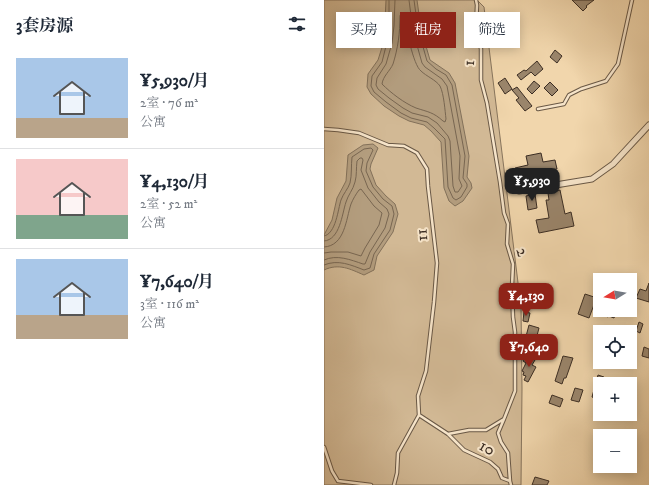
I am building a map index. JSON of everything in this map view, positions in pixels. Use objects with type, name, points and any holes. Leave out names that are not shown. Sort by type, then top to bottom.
[{"type":"street","points":[[519,191],[592,179],[613,164],[649,125]]},
{"type":"lane","name":"1","points":[[476,0],[476,27],[481,49],[481,80]]},
{"type":"lane","points":[[538,109],[564,104],[569,95],[581,89],[606,81],[618,64],[632,0]]},
{"type":"lane","name":"2","points":[[481,80],[487,103],[504,212],[508,224],[507,244],[513,264],[512,286],[515,332],[515,391],[498,432],[500,442],[508,453],[510,481]]},
{"type":"lane","name":"11","points":[[324,129],[359,132],[388,145],[404,146],[417,153],[427,169],[437,263],[426,371],[418,396],[419,415]]},
{"type":"lane","points":[[394,485],[397,473],[398,453],[419,415]]},
{"type":"lane","name":"10","points":[[419,415],[448,434],[464,450],[490,462],[498,469],[502,478],[510,481]]},
{"type":"lane","points":[[448,434],[470,430],[486,430],[504,419]]},
{"type":"lane","points":[[324,447],[332,471],[338,481],[337,485]]},
{"type":"lane","points":[[338,481],[371,485]]},
{"type":"lane","points":[[510,481],[511,485]]},
{"type":"shaded area","points":[[324,0],[477,0],[484,7],[485,12],[464,12],[464,48],[489,48],[521,307],[521,485],[324,485]]},
{"type":"water","points":[[386,0],[417,0],[419,12],[400,12],[400,48],[427,48],[430,60],[449,73],[455,83],[469,156],[467,177],[472,188],[463,201],[455,206],[449,201],[444,188],[441,142],[424,125],[409,121],[384,106],[371,94],[367,87],[368,74],[378,60],[382,48],[392,48],[392,12],[385,12]]},
{"type":"water","points":[[373,144],[378,148],[370,169],[376,185],[395,204],[398,214],[393,232],[377,256],[374,270],[364,275],[340,267],[324,270],[324,235],[332,220],[337,198],[346,181],[348,155],[363,145]]},
{"type":"building","points":[[572,0],[594,0],[586,6],[587,7],[583,11]]},
{"type":"building","points":[[555,50],[562,56],[557,63],[550,57]]},
{"type":"building","points":[[537,61],[543,69],[535,76],[531,72],[521,80],[517,75],[524,70],[526,71]]},
{"type":"building","points":[[505,78],[512,89],[505,94],[498,83]]},
{"type":"building","points":[[534,81],[540,86],[532,94],[527,89]]},
{"type":"building","points":[[550,82],[558,90],[552,96],[544,88]]},
{"type":"building","points":[[517,87],[532,106],[525,111],[516,100],[519,98],[512,90]]},
{"type":"building","points":[[541,153],[543,162],[555,160],[557,169],[540,172],[541,177],[535,178],[534,173],[517,176],[515,168],[528,165],[526,156]]},
{"type":"building","points":[[560,190],[565,214],[571,212],[574,226],[539,233],[536,220],[549,218],[546,200],[549,200],[548,193]]},
{"type":"building","points":[[535,194],[537,208],[528,210],[526,196]]},
{"type":"building","points":[[649,283],[649,302],[637,298],[640,289],[646,291]]},
{"type":"building","points":[[585,294],[593,297],[593,307],[589,318],[578,314]]},
{"type":"building","points":[[524,312],[530,313],[528,322],[523,321]]},
{"type":"building","points":[[639,322],[643,324],[640,333],[637,332]]},
{"type":"building","points":[[529,325],[539,328],[534,347],[524,344]]},
{"type":"building","points":[[644,347],[649,349],[649,358],[642,356]]},
{"type":"building","points":[[526,355],[535,360],[532,365],[536,367],[528,382],[524,380],[526,376],[523,375],[524,372],[522,371],[526,363],[523,361]]},
{"type":"building","points":[[563,356],[573,358],[566,378],[564,378],[562,384],[555,381]]},
{"type":"building","points":[[575,388],[583,390],[579,402],[571,400]]},
{"type":"building","points":[[552,395],[563,399],[560,407],[549,403]]},
{"type":"building","points":[[535,477],[549,481],[547,485],[532,485]]}]
